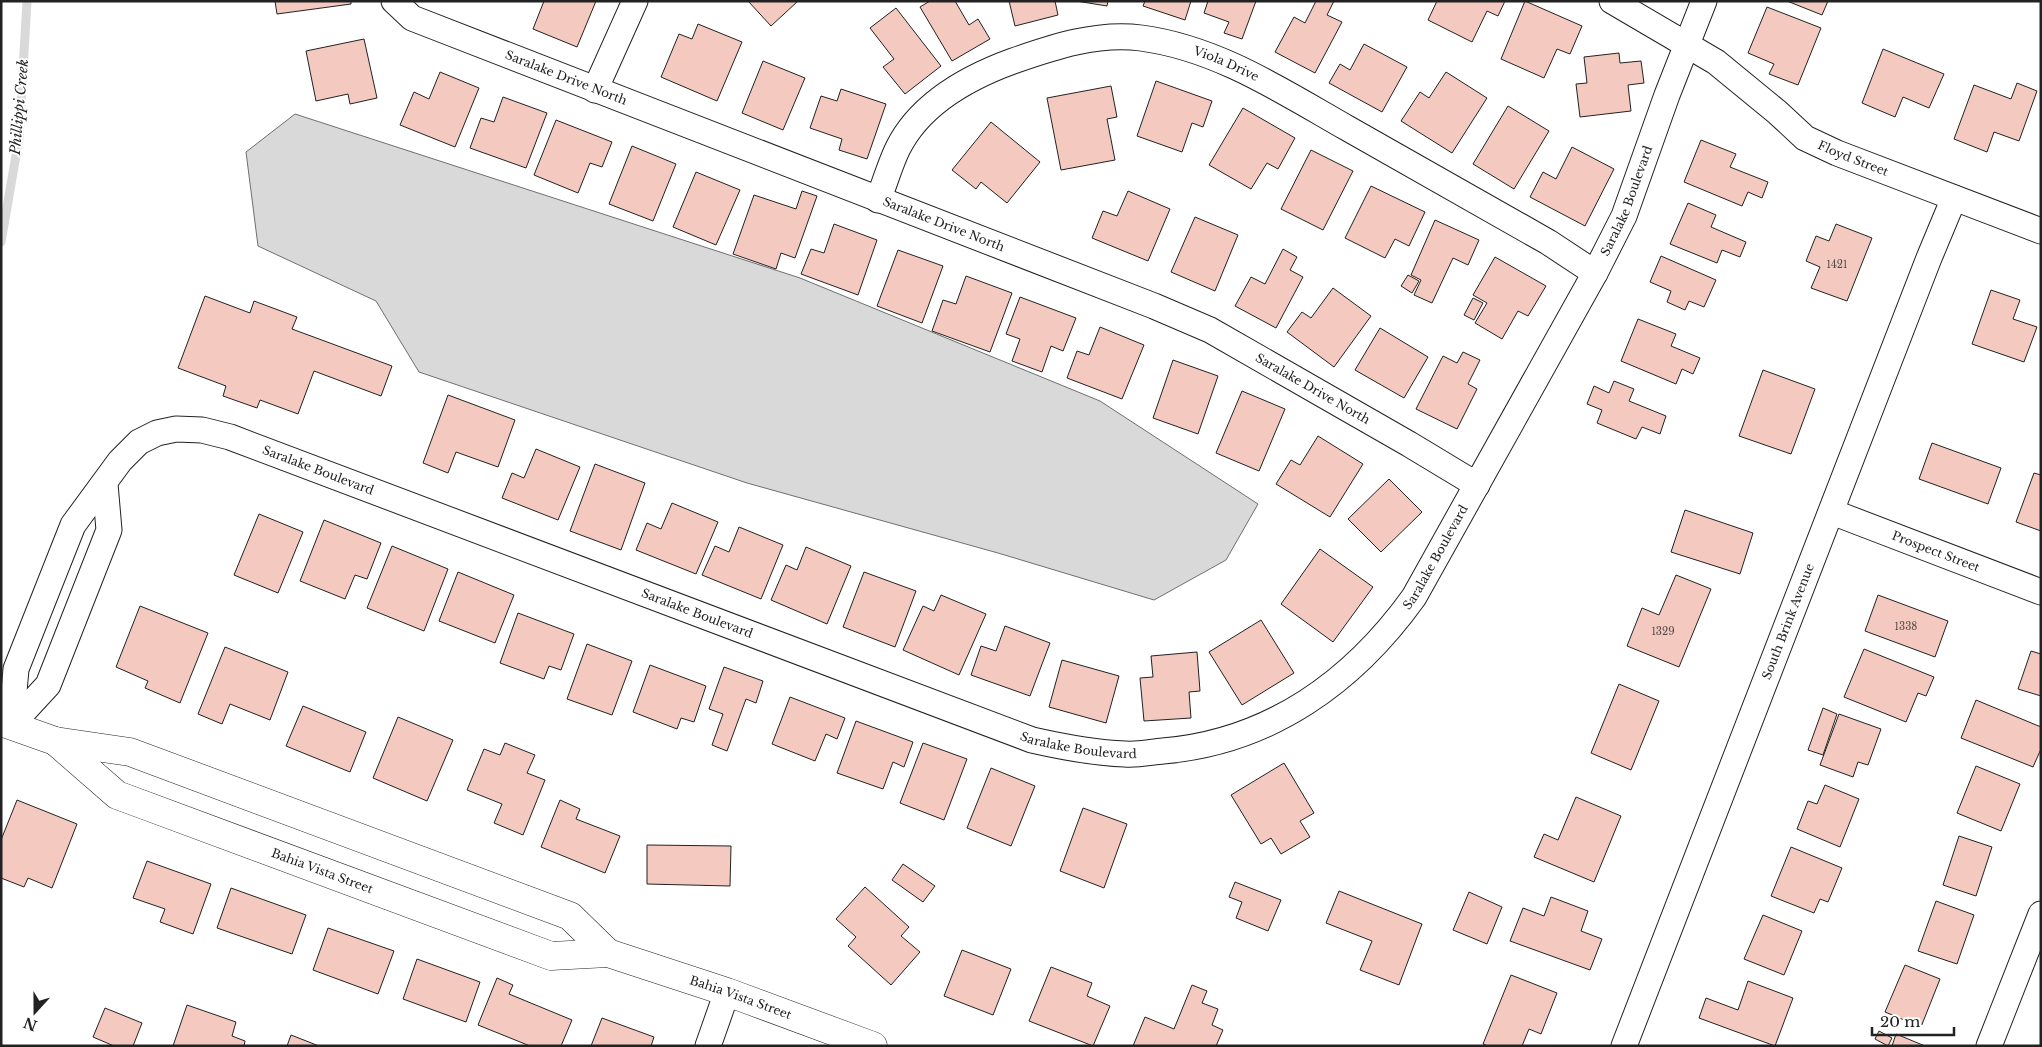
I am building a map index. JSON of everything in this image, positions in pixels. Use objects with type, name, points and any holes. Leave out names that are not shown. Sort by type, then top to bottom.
[{"type":"street","name":"Saralake Drive North","points":[[394,1],[412,18],[1210,330],[1477,485]]},
{"type":"street","points":[[595,90],[635,1]]},
{"type":"street","name":"Floyd Street","points":[[1612,1],[1716,62],[1805,138],[1837,153],[2041,231]]},
{"type":"street","name":"Saralake Boulevard","points":[[6,724],[16,669],[73,525],[105,484],[120,461],[139,442],[157,433],[176,429],[202,430],[230,437],[1032,740],[1079,750],[1127,754],[1190,749],[1250,731],[1277,719],[1327,688],[1375,646],[1414,597],[1595,272],[1624,216],[1667,95],[1704,1]]},
{"type":"street","name":"Viola Drive","points":[[878,200],[898,148],[905,136],[922,114],[939,98],[998,67],[1046,50],[1102,38],[1140,37],[1196,50],[1251,74],[1548,242],[1595,272]]},
{"type":"street","name":"South Brink Avenue","points":[[1624,1046],[1929,258],[1954,198]]},
{"type":"street","points":[[6,724],[48,685],[109,530],[105,484]]},
{"type":"street","name":"Prospect Street","points":[[1832,512],[2041,592]]},
{"type":"street","name":"Bahia Vista Street","points":[[6,724],[55,741],[130,752],[570,916],[608,954]]},
{"type":"street","name":"Bahia Vista Street","points":[[55,741],[117,795],[551,956],[608,954],[727,992],[873,1046]]},
{"type":"street","points":[[1989,1046],[2041,914]]},
{"type":"street","points":[[708,1046],[727,992]]},
{"type":"shaded area","points":[[295,114],[800,278],[1100,401],[1258,504],[1226,560],[1154,600],[998,553],[747,483],[419,372],[376,301],[258,246],[246,152]]},
{"type":"building","points":[[275,1],[351,1],[351,4],[277,14]]},
{"type":"building","points":[[544,1],[596,1],[577,47],[533,29]]},
{"type":"building","points":[[748,1],[798,1],[771,26]]},
{"type":"building","points":[[930,1],[955,1],[969,25],[978,19],[990,39],[952,61],[920,7]]},
{"type":"building","points":[[1009,1],[1055,1],[1058,15],[1015,26]]},
{"type":"building","points":[[1076,1],[1108,1],[1107,6]]},
{"type":"building","points":[[1145,1],[1191,1],[1185,20],[1143,6]]},
{"type":"building","points":[[1208,1],[1256,1],[1242,39],[1224,33],[1229,22],[1204,13]]},
{"type":"building","points":[[1316,1],[1334,1],[1327,15],[1342,22],[1315,73],[1275,52],[1294,17],[1305,23]]},
{"type":"building","points":[[1437,1],[1505,1],[1498,16],[1487,11],[1472,42],[1428,20]]},
{"type":"building","points":[[1525,1],[1582,26],[1570,54],[1557,49],[1544,78],[1501,59]]},
{"type":"building","points":[[1787,1],[1828,1],[1822,15]]},
{"type":"building","points":[[1767,7],[1821,28],[1798,85],[1769,74],[1774,64],[1748,53]]},
{"type":"building","points":[[896,8],[941,66],[905,94],[883,67],[894,59],[870,28]]},
{"type":"building","points":[[698,24],[742,42],[717,101],[661,77],[679,34],[692,39]]},
{"type":"building","points":[[364,39],[377,98],[350,104],[348,94],[316,101],[306,51]]},
{"type":"building","points":[[1364,44],[1407,67],[1382,112],[1329,83],[1340,64],[1350,70]]},
{"type":"building","points":[[1883,49],[1944,74],[1929,108],[1903,97],[1895,117],[1862,103]]},
{"type":"building","points":[[1619,53],[1620,63],[1641,61],[1644,83],[1628,85],[1631,111],[1580,117],[1576,84],[1587,83],[1584,57]]},
{"type":"building","points":[[763,61],[805,78],[783,130],[742,113]]},
{"type":"building","points":[[440,72],[479,88],[455,147],[400,125],[414,92],[429,99]]},
{"type":"building","points":[[1446,72],[1487,98],[1452,153],[1401,121],[1420,92],[1429,98]]},
{"type":"building","points":[[1156,81],[1212,101],[1203,127],[1192,123],[1182,152],[1137,136]]},
{"type":"building","points":[[2017,83],[2037,91],[2019,141],[1994,132],[1987,152],[1954,139],[1974,85],[2011,99]]},
{"type":"building","points":[[1111,86],[1117,117],[1107,119],[1115,160],[1061,170],[1047,98]]},
{"type":"building","points":[[841,89],[886,104],[867,159],[839,150],[842,139],[810,128],[821,96],[837,101]]},
{"type":"building","points":[[503,97],[547,113],[526,168],[470,148],[481,118],[494,122]]},
{"type":"building","points":[[1508,106],[1549,131],[1514,189],[1473,164]]},
{"type":"building","points":[[1243,108],[1295,138],[1278,169],[1267,163],[1251,189],[1209,165]]},
{"type":"building","points":[[556,120],[612,142],[602,167],[590,163],[578,193],[534,175]]},
{"type":"building","points":[[991,122],[1040,162],[1007,203],[981,182],[976,189],[952,170]]},
{"type":"building","points":[[1701,140],[1736,154],[1730,167],[1768,182],[1762,198],[1748,192],[1742,206],[1684,182]]},
{"type":"building","points":[[632,146],[676,164],[653,221],[609,204]]},
{"type":"building","points":[[1572,147],[1614,169],[1585,226],[1530,197],[1543,172],[1556,179]]},
{"type":"building","points":[[1311,150],[1353,171],[1323,230],[1281,209]]},
{"type":"building","points":[[696,172],[740,190],[716,245],[673,227]]},
{"type":"building","points":[[1371,186],[1425,212],[1409,246],[1395,239],[1385,258],[1345,238]]},
{"type":"building","points":[[802,191],[817,196],[795,258],[781,253],[776,269],[733,254],[754,195],[796,209]]},
{"type":"building","points":[[1128,191],[1170,209],[1148,261],[1092,238],[1103,211],[1117,216]]},
{"type":"building","points":[[1688,203],[1716,215],[1711,227],[1746,242],[1740,257],[1722,250],[1717,263],[1670,244]]},
{"type":"building","points":[[1195,217],[1238,235],[1215,291],[1171,272]]},
{"type":"building","points":[[1435,220],[1479,240],[1468,265],[1453,258],[1432,303],[1414,295],[1421,280],[1411,275]]},
{"type":"building","points":[[834,224],[877,240],[858,295],[801,274],[811,249],[824,253]]},
{"type":"building","points":[[1836,224],[1872,238],[1847,301],[1811,288],[1820,267],[1806,261],[1816,236],[1829,241]]},
{"type":"building","points":[[1283,249],[1297,257],[1290,270],[1303,277],[1276,328],[1235,306],[1251,277],[1265,284]]},
{"type":"building","points":[[898,250],[943,266],[922,323],[877,306]]},
{"type":"building","points":[[1661,256],[1716,280],[1704,307],[1689,301],[1685,310],[1667,302],[1671,291],[1650,282]]},
{"type":"building","points":[[1495,257],[1546,286],[1528,316],[1518,311],[1502,339],[1475,323],[1487,303],[1473,295]]},
{"type":"building","points":[[1408,275],[1419,281],[1412,293],[1401,286]]},
{"type":"building","points":[[966,276],[1012,293],[990,352],[932,331],[943,300],[956,304]]},
{"type":"building","points":[[1333,288],[1371,316],[1334,367],[1287,332],[1302,312],[1311,318]]},
{"type":"building","points":[[1991,290],[2020,300],[2013,319],[2037,327],[2024,362],[1972,344]]},
{"type":"building","points":[[205,296],[250,313],[254,301],[297,317],[292,329],[392,366],[381,396],[314,371],[298,414],[260,400],[257,408],[223,396],[226,386],[178,368]]},
{"type":"building","points":[[1020,297],[1076,318],[1063,351],[1051,346],[1042,372],[1012,361],[1020,339],[1006,334]]},
{"type":"building","points":[[1473,298],[1483,303],[1474,320],[1464,315]]},
{"type":"building","points":[[1638,319],[1676,334],[1671,346],[1700,358],[1693,374],[1682,369],[1676,384],[1621,361]]},
{"type":"building","points":[[1100,327],[1144,345],[1122,399],[1067,378],[1077,351],[1089,355]]},
{"type":"building","points":[[1380,328],[1428,357],[1404,398],[1355,370]]},
{"type":"building","points":[[1463,352],[1480,360],[1468,384],[1477,389],[1457,429],[1416,409],[1443,356],[1457,363]]},
{"type":"building","points":[[1173,360],[1218,376],[1198,434],[1153,418]]},
{"type":"building","points":[[1763,370],[1815,389],[1791,454],[1739,436]]},
{"type":"building","points":[[1614,381],[1634,389],[1629,401],[1666,416],[1660,434],[1642,427],[1636,439],[1597,423],[1602,410],[1587,404],[1594,386],[1609,393]]},
{"type":"building","points":[[1242,391],[1285,409],[1259,471],[1216,453]]},
{"type":"building","points":[[448,395],[515,420],[498,467],[456,452],[448,473],[423,463]]},
{"type":"building","points":[[1318,436],[1363,464],[1330,517],[1276,484],[1291,460],[1300,465]]},
{"type":"building","points":[[1932,443],[2001,468],[1988,504],[1919,479]]},
{"type":"building","points":[[536,449],[580,467],[558,520],[502,498],[512,473],[524,478]]},
{"type":"building","points":[[595,464],[645,483],[621,550],[570,531]]},
{"type":"building","points":[[2034,473],[2041,475],[2041,531],[2016,522]]},
{"type":"building","points":[[1389,479],[1422,512],[1381,552],[1348,519]]},
{"type":"building","points":[[672,503],[718,522],[696,574],[636,550],[647,523],[661,529]]},
{"type":"building","points":[[1685,510],[1753,533],[1740,574],[1671,552]]},
{"type":"building","points":[[259,514],[303,532],[278,593],[234,575]]},
{"type":"building","points":[[324,520],[381,543],[367,579],[355,575],[345,599],[300,581]]},
{"type":"building","points":[[739,527],[783,545],[761,599],[702,575],[715,546],[729,552]]},
{"type":"building","points":[[392,546],[448,569],[424,631],[367,608]]},
{"type":"building","points":[[806,547],[851,566],[827,624],[771,600],[786,565],[797,570]]},
{"type":"building","points":[[1320,549],[1373,587],[1333,642],[1281,604]]},
{"type":"building","points":[[458,572],[514,595],[495,643],[439,621]]},
{"type":"building","points":[[864,572],[916,591],[895,647],[843,627]]},
{"type":"building","points":[[1676,575],[1711,589],[1679,667],[1627,646],[1642,608],[1659,615]]},
{"type":"building","points":[[941,595],[986,614],[959,675],[903,650],[923,606],[934,611]]},
{"type":"building","points":[[1878,595],[1948,621],[1935,657],[1865,631]]},
{"type":"building","points":[[140,606],[208,633],[180,703],[145,688],[148,681],[116,667]]},
{"type":"building","points":[[518,613],[574,634],[561,670],[549,666],[544,679],[500,663]]},
{"type":"building","points":[[1261,620],[1294,673],[1242,705],[1209,652]]},
{"type":"building","points":[[1005,626],[1050,643],[1030,696],[971,675],[981,646],[996,651]]},
{"type":"building","points":[[587,644],[632,661],[612,715],[567,699]]},
{"type":"building","points":[[225,647],[288,672],[270,720],[230,704],[222,724],[198,714]]},
{"type":"building","points":[[1864,649],[1934,677],[1926,696],[1918,693],[1906,722],[1844,697]]},
{"type":"building","points":[[2031,651],[2041,654],[2041,696],[2018,689]]},
{"type":"building","points":[[1197,652],[1200,691],[1189,692],[1191,718],[1144,721],[1140,678],[1153,677],[1151,656]]},
{"type":"building","points":[[1062,660],[1119,676],[1106,723],[1049,707]]},
{"type":"building","points":[[650,665],[706,686],[694,722],[681,718],[677,729],[633,712]]},
{"type":"building","points":[[724,667],[763,681],[756,703],[746,699],[727,751],[712,745],[723,714],[709,709]]},
{"type":"building","points":[[1619,684],[1659,701],[1631,770],[1591,753]]},
{"type":"building","points":[[790,697],[845,718],[837,739],[826,734],[815,761],[772,744]]},
{"type":"building","points":[[1976,700],[2041,727],[2041,749],[2033,767],[1961,738]]},
{"type":"building","points":[[303,706],[366,732],[350,772],[286,746]]},
{"type":"building","points":[[1823,708],[1837,714],[1823,755],[1808,750]]},
{"type":"building","points":[[1839,714],[1881,729],[1868,765],[1858,762],[1853,777],[1820,765]]},
{"type":"building","points":[[398,717],[453,740],[427,801],[373,778]]},
{"type":"building","points":[[856,721],[913,742],[904,767],[893,762],[883,789],[837,773]]},
{"type":"building","points":[[505,743],[535,755],[527,773],[545,780],[523,835],[494,823],[502,804],[467,790],[484,749],[500,755]]},
{"type":"building","points":[[923,743],[967,759],[944,820],[900,803]]},
{"type":"building","points":[[1284,763],[1314,813],[1300,821],[1310,837],[1281,854],[1271,838],[1261,844],[1231,795]]},
{"type":"building","points":[[1976,766],[2020,784],[2001,831],[1957,813]]},
{"type":"building","points":[[991,768],[1035,786],[1011,846],[967,828]]},
{"type":"building","points":[[1825,785],[1859,799],[1840,847],[1797,829],[1808,801],[1817,804]]},
{"type":"building","points":[[1576,797],[1621,816],[1594,882],[1534,857],[1544,834],[1558,840]]},
{"type":"building","points":[[17,800],[77,824],[52,888],[28,878],[24,887],[1,878],[1,840]]},
{"type":"building","points":[[560,800],[580,809],[576,819],[620,836],[605,873],[541,847]]},
{"type":"building","points":[[1083,808],[1127,824],[1104,888],[1060,871]]},
{"type":"building","points":[[1959,836],[1992,847],[1976,896],[1943,885]]},
{"type":"building","points":[[647,845],[731,846],[730,886],[647,884]]},
{"type":"building","points":[[1791,847],[1842,868],[1828,902],[1820,899],[1814,913],[1771,896]]},
{"type":"building","points":[[147,861],[211,884],[193,934],[160,922],[165,909],[133,898]]},
{"type":"building","points":[[903,864],[935,886],[923,902],[892,880]]},
{"type":"building","points":[[1235,882],[1281,900],[1268,931],[1236,918],[1242,902],[1229,897]]},
{"type":"building","points":[[865,887],[909,927],[901,936],[920,952],[891,985],[848,946],[856,937],[836,919]]},
{"type":"building","points":[[231,888],[306,915],[292,954],[217,928]]},
{"type":"building","points":[[1339,891],[1422,924],[1399,985],[1360,970],[1372,941],[1326,923]]},
{"type":"building","points":[[1469,892],[1502,907],[1487,944],[1453,930]]},
{"type":"building","points":[[1551,897],[1588,911],[1581,931],[1602,939],[1590,970],[1510,941],[1523,908],[1544,916]]},
{"type":"building","points":[[1936,901],[1974,915],[1957,964],[1918,951]]},
{"type":"building","points":[[1763,915],[1802,931],[1784,975],[1744,959]]},
{"type":"building","points":[[328,928],[394,951],[378,994],[313,970]]},
{"type":"building","points":[[962,950],[1011,969],[993,1015],[944,996]]},
{"type":"building","points":[[417,959],[480,982],[466,1022],[403,999]]},
{"type":"building","points":[[1905,965],[1940,979],[1921,1027],[1885,1012]]},
{"type":"building","points":[[1051,967],[1092,983],[1087,996],[1110,1006],[1093,1046],[1029,1021]]},
{"type":"building","points":[[1511,975],[1557,993],[1541,1034],[1529,1029],[1522,1046],[1488,1046],[1483,1044]]},
{"type":"building","points":[[497,978],[513,985],[509,994],[572,1020],[561,1046],[530,1046],[478,1025]]},
{"type":"building","points":[[1748,981],[1793,998],[1775,1046],[1699,1018],[1706,998],[1738,1010]]},
{"type":"building","points":[[1192,985],[1207,991],[1202,1003],[1218,1009],[1212,1025],[1223,1030],[1216,1046],[1133,1046],[1145,1017],[1174,1029]]},
{"type":"building","points":[[187,1005],[236,1022],[232,1036],[245,1041],[244,1046],[173,1046]]},
{"type":"building","points":[[105,1008],[142,1023],[133,1046],[114,1046],[93,1037]]},
{"type":"building","points":[[602,1018],[654,1037],[651,1046],[591,1046]]},
{"type":"building","points":[[1879,1031],[1892,1038],[1888,1046],[1875,1039]]},
{"type":"building","points":[[1896,1034],[1925,1046],[1892,1046]]},
{"type":"building","points":[[291,1035],[319,1046],[287,1046]]},
{"type":"waterway","name":"Phillippi Creek","points":[[1,242],[19,138],[27,1]]}]
